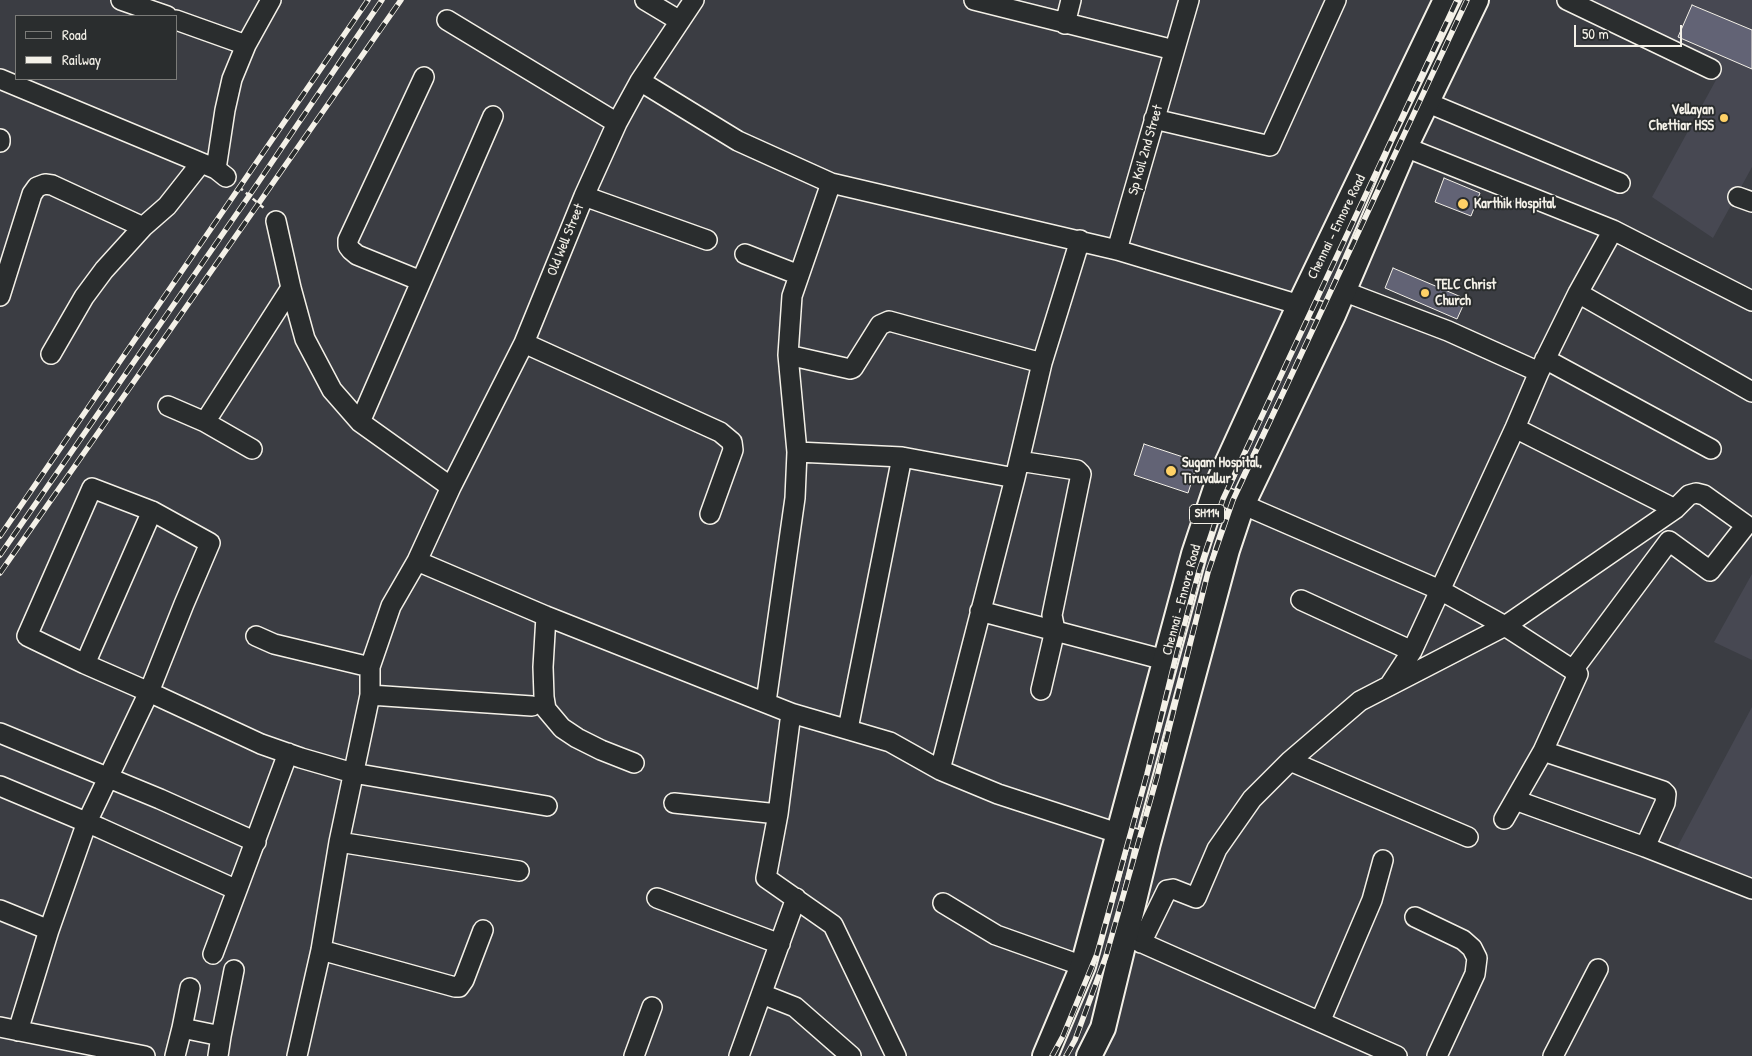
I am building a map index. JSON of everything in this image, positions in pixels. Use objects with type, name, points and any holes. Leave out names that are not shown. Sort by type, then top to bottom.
[{"type":"main road","name":"Chennai - Ennore Road","points":[[1045,1056],[1083,966],[1194,554],[1214,492],[1300,304],[1446,0]]},
{"type":"main road","name":"Chennai - Ennore Road","points":[[1089,1056],[1103,1028],[1133,939],[1148,843],[1227,550],[1242,505],[1333,315],[1405,147],[1476,0]]},
{"type":"street","points":[[121,0],[164,15]]},
{"type":"street","points":[[52,354],[84,297],[104,270],[143,227],[167,206],[215,170],[232,79],[246,44],[271,0]]},
{"type":"street","points":[[645,0],[680,21]]},
{"type":"street","name":"Old Well Street","points":[[297,1056],[321,950],[339,842],[370,695],[370,667],[391,606],[417,561],[450,488],[524,343],[584,196],[617,123],[640,81],[694,0]]},
{"type":"street","points":[[974,0],[1174,50]]},
{"type":"street","points":[[1065,24],[1071,0]]},
{"type":"street","name":"Sp Koil 2nd Street","points":[[1117,250],[1189,0]]},
{"type":"street","points":[[1154,119],[1270,146],[1336,0]]},
{"type":"street","points":[[1567,0],[1711,69]]},
{"type":"street","points":[[447,20],[617,123]]},
{"type":"street","points":[[178,21],[246,44]]},
{"type":"street","points":[[421,281],[357,255],[348,246],[348,240],[424,77]]},
{"type":"street","points":[[0,79],[215,170]]},
{"type":"street","points":[[640,81],[738,140],[830,183],[1080,240],[1333,315]]},
{"type":"street","points":[[1426,102],[1620,183]]},
{"type":"street","points":[[360,422],[493,116]]},
{"type":"street","points":[[1405,147],[1613,230],[1752,302]]},
{"type":"street","points":[[766,702],[795,498],[797,452],[788,355],[792,296],[830,183]]},
{"type":"street","points":[[0,296],[32,194],[38,187],[45,184],[52,185],[143,227]]},
{"type":"street","points":[[584,196],[707,240]]},
{"type":"street","points":[[276,221],[305,339],[332,390],[360,422],[450,488]]},
{"type":"street","points":[[1388,688],[1412,651],[1542,365],[1578,293],[1613,230]]},
{"type":"street","points":[[940,770],[1017,469],[1042,363],[1080,240]]},
{"type":"street","points":[[745,254],[799,275]]},
{"type":"street","points":[[205,422],[291,288]]},
{"type":"street","points":[[1343,291],[1542,365],[1711,449]]},
{"type":"street","points":[[1578,293],[1752,392]]},
{"type":"street","points":[[788,355],[850,369],[853,368],[880,325],[888,321],[1042,363]]},
{"type":"street","points":[[524,343],[720,432],[732,442],[734,450],[710,514]]},
{"type":"street","points":[[168,406],[205,422],[252,449]]},
{"type":"street","points":[[1514,428],[1675,509]]},
{"type":"street","points":[[797,452],[902,457],[1017,469],[1077,470],[1081,474],[1052,615],[1055,630],[1041,690]]},
{"type":"street","points":[[848,729],[902,457]]},
{"type":"street","points":[[145,1056],[9,1029],[49,930],[87,822],[149,692],[210,543],[152,511],[92,488],[27,636],[85,664],[149,692],[261,744],[288,753],[353,773],[547,806]]},
{"type":"street","points":[[1214,492],[1440,590],[1505,626],[1578,674],[1543,751],[1504,818]]},
{"type":"street","points":[[1397,1056],[1133,939],[1169,888],[1196,898],[1217,850],[1252,799],[1290,761],[1360,701],[1505,626],[1675,509],[1690,495],[1696,493],[1704,494],[1749,522],[1710,571],[1669,541],[1573,670]]},
{"type":"street","points":[[85,664],[152,511]]},
{"type":"street","points":[[417,561],[546,616],[791,712],[890,742],[940,770],[998,794],[1148,843]]},
{"type":"street","points":[[1302,600],[1412,651]]},
{"type":"street","points":[[980,611],[1165,660]]},
{"type":"street","points":[[546,616],[543,667],[546,709],[562,728],[577,738],[634,763]]},
{"type":"street","points":[[256,636],[274,644],[370,667]]},
{"type":"street","points":[[370,695],[532,706]]},
{"type":"street","points":[[791,712],[778,814],[766,878],[833,925],[896,1056]]},
{"type":"street","points":[[0,733],[256,842]]},
{"type":"street","points":[[1543,751],[1663,791],[1666,794],[1665,802],[1645,847]]},
{"type":"street","points":[[213,954],[288,753]]},
{"type":"street","points":[[1290,761],[1468,837]]},
{"type":"street","points":[[0,786],[87,822],[237,890]]},
{"type":"street","points":[[1515,800],[1645,847],[1752,889]]},
{"type":"street","points":[[674,803],[778,814]]},
{"type":"street","points":[[339,842],[519,871]]},
{"type":"street","points":[[1320,1022],[1372,900],[1383,860]]},
{"type":"street","points":[[657,898],[780,944]]},
{"type":"street","points":[[739,1056],[796,898]]},
{"type":"street","points":[[943,903],[996,935],[1083,966]]},
{"type":"street","points":[[0,910],[49,930]]},
{"type":"street","points":[[1415,917],[1463,940],[1472,948],[1477,958],[1475,974],[1437,1056]]},
{"type":"street","points":[[321,950],[455,987],[462,984],[464,980],[483,930]]},
{"type":"street","points":[[1554,1056],[1598,968]]},
{"type":"street","points":[[218,1056],[234,970]]},
{"type":"street","points":[[175,1056],[190,988]]},
{"type":"street","points":[[762,994],[795,1007],[851,1056]]},
{"type":"street","points":[[634,1056],[652,1007]]},
{"type":"street","points":[[182,1028],[221,1036]]},
{"type":"path","points":[[215,170],[268,211],[276,221]]},
{"type":"shaded area","name":"Vellayan Chettiar HSS","points":[[1583,0],[1752,0],[1752,167],[1713,238],[1652,197],[1722,69]]},
{"type":"shaded area","points":[[1752,574],[1752,660],[1714,642]]},
{"type":"shaded area","points":[[1752,707],[1752,886],[1673,855]]},
{"type":"building","points":[[1692,5],[1752,30],[1752,69],[1678,37]]},
{"type":"building","points":[[1444,178],[1480,193],[1471,216],[1435,202]]},
{"type":"building","name":"TELC Christ Church","points":[[1393,268],[1466,299],[1457,319],[1385,288]]},
{"type":"building","points":[[1144,444],[1198,462],[1188,493],[1134,475]]},
{"type":"railway","points":[[0,536],[368,0]]},
{"type":"railway","points":[[0,555],[249,196],[382,0]]},
{"type":"railway","points":[[0,573],[401,0]]},
{"type":"railway","points":[[1052,1056],[1063,1036],[1097,954],[1147,774],[1199,571],[1223,499],[1457,0]]},
{"type":"railway","points":[[1066,1056],[1075,1040],[1106,956],[1157,777],[1208,572],[1233,500],[1467,0]]},
{"type":"place","name":"Vellayan Chettiar HSS","points":[[1724,118]]},
{"type":"place","name":"Karthik Hospital","points":[[1463,204]]},
{"type":"place","name":"TELC Christ Church","points":[[1425,293]]},
{"type":"place","name":"Sugam Hospital, Tiruvallur","points":[[1171,471]]}]
